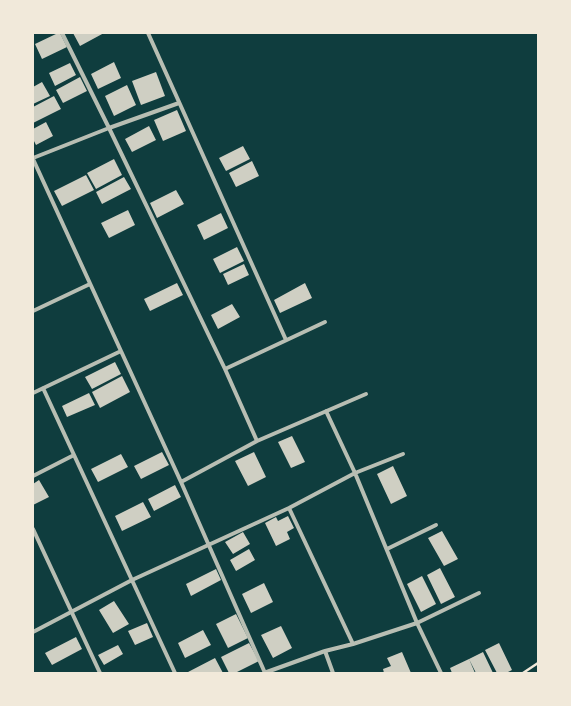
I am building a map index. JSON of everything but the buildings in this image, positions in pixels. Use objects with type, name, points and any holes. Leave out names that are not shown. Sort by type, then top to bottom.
[{"type":"street","points":[[62,33],[225,369],[257,441]]},
{"type":"street","points":[[148,33],[286,340]]},
{"type":"street","points":[[179,103],[109,128],[33,159],[209,544],[265,673],[417,623],[479,593]]},
{"type":"street","points":[[33,311],[90,284]]},
{"type":"street","points":[[225,369],[325,322]]},
{"type":"street","points":[[33,393],[121,351]]},
{"type":"street","points":[[43,388],[175,673]]},
{"type":"street","points":[[181,482],[257,441],[366,394]]},
{"type":"street","points":[[326,412],[355,474],[417,623],[441,673]]},
{"type":"street","points":[[33,632],[132,580],[289,508],[355,474],[403,454]]},
{"type":"street","points":[[33,476],[74,455]]},
{"type":"street","points":[[289,508],[353,644]]},
{"type":"street","points":[[387,549],[436,525]]},
{"type":"street","points":[[33,528],[100,673]]},
{"type":"street","points":[[325,652],[333,673]]},
{"type":"path","points":[[523,673],[538,663]]}]
